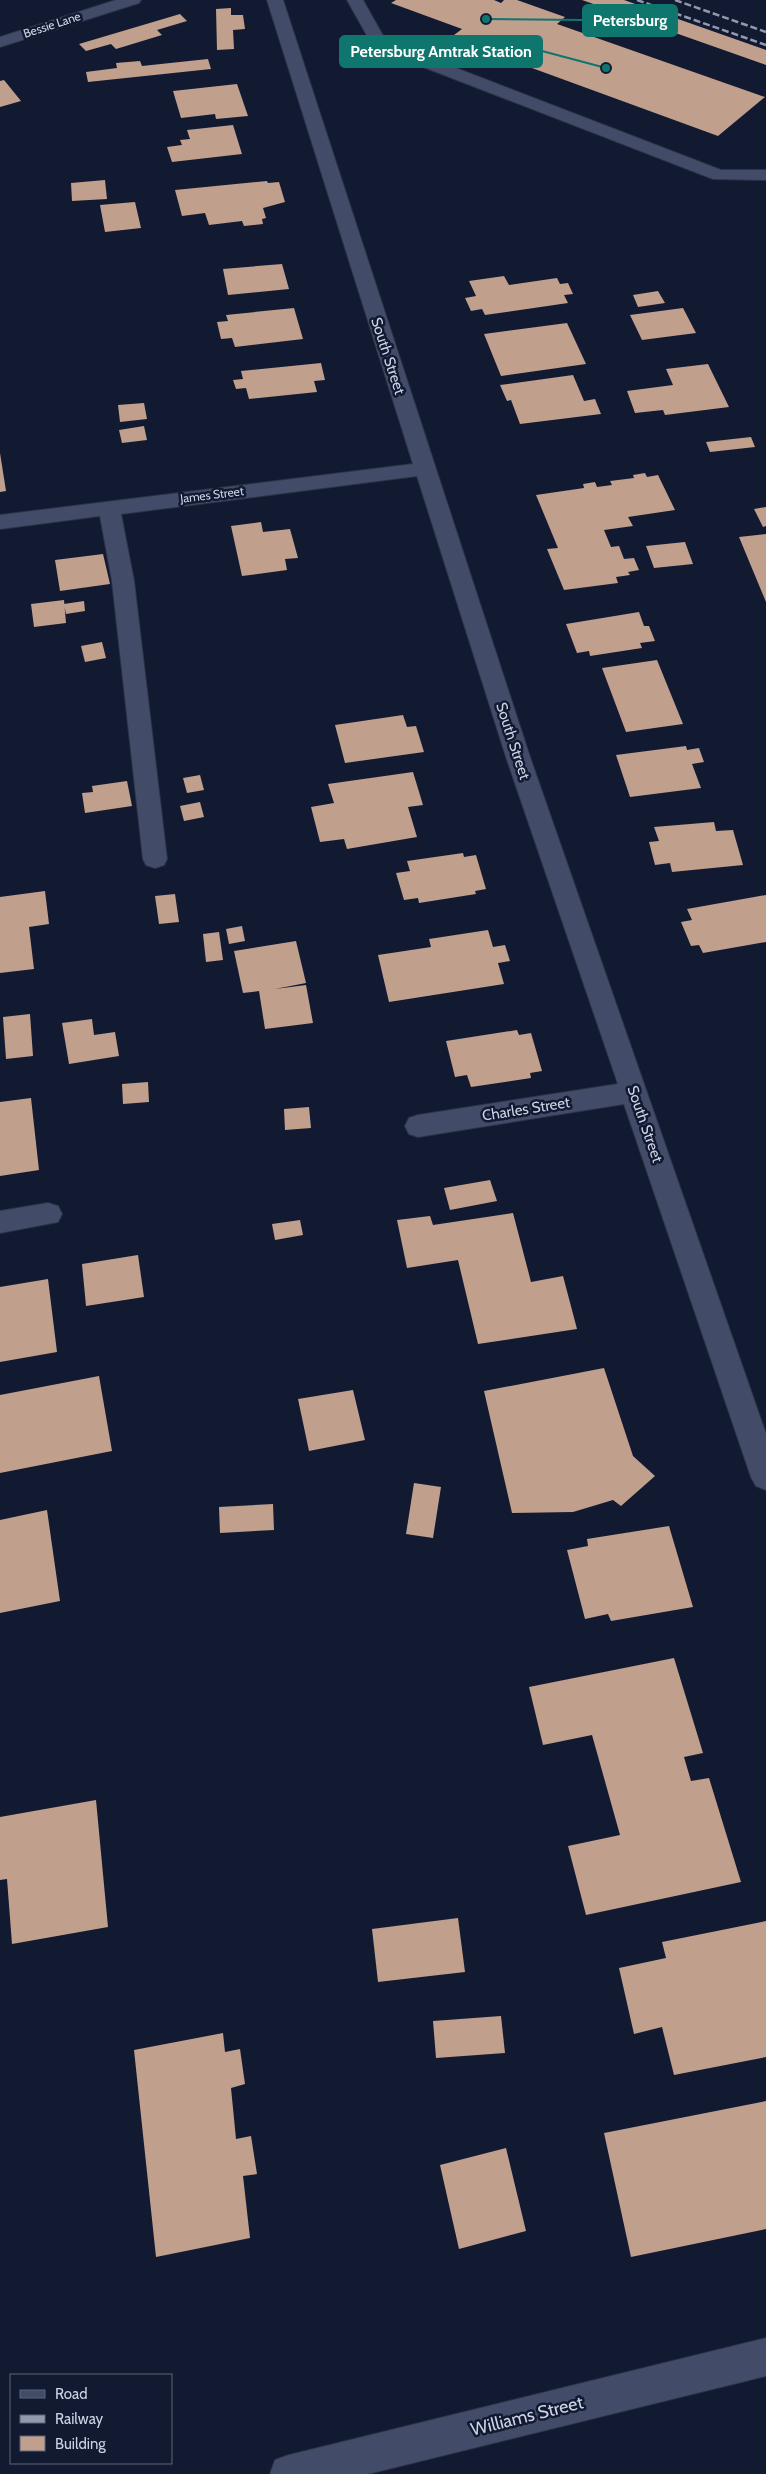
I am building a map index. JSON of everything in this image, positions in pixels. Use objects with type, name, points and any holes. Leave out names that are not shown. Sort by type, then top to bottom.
[{"type":"street","name":"Bessie Lane","points":[[0,42],[133,0]]},
{"type":"street","name":"South Street","points":[[276,0],[424,469],[518,757],[766,1477]]},
{"type":"street","points":[[355,0],[380,44],[719,175],[766,175]]},
{"type":"street","name":"James Street","points":[[0,522],[424,469]]},
{"type":"street","points":[[110,507],[123,581],[155,859]]},
{"type":"street","name":"Charles Street","points":[[418,1126],[634,1092]]},
{"type":"street","points":[[0,1222],[48,1214]]},
{"type":"street","name":"Williams Street","points":[[289,2474],[766,2357]]},
{"type":"building","points":[[396,0],[494,0],[501,3],[504,0],[517,0],[565,17],[557,24],[765,97],[718,136],[450,38],[462,29],[391,3]]},
{"type":"building","points":[[582,0],[624,0],[766,50],[766,65]]},
{"type":"building","points":[[231,8],[231,15],[243,15],[245,29],[233,30],[234,49],[217,50],[216,9]]},
{"type":"building","points":[[180,14],[187,21],[157,30],[162,35],[116,49],[111,44],[86,51],[79,44]]},
{"type":"building","points":[[208,59],[211,69],[88,82],[86,72],[117,68],[116,63],[140,61],[142,66]]},
{"type":"building","points":[[4,80],[21,101],[0,107],[0,81]]},
{"type":"building","points":[[237,84],[248,116],[216,119],[215,114],[181,118],[173,91]]},
{"type":"building","points":[[233,125],[242,154],[172,162],[167,147],[182,145],[180,140],[190,139],[187,130]]},
{"type":"building","points":[[105,180],[107,199],[72,201],[71,183]]},
{"type":"building","points":[[267,181],[268,183],[279,182],[285,202],[263,208],[266,218],[262,219],[263,224],[244,226],[242,221],[209,225],[205,213],[182,216],[175,190]]},
{"type":"building","points":[[135,202],[141,228],[105,232],[100,205]]},
{"type":"building","points":[[282,264],[289,289],[228,295],[223,269]]},
{"type":"building","points":[[504,276],[509,285],[557,278],[560,284],[568,283],[573,294],[564,295],[568,303],[485,315],[482,309],[471,311],[465,298],[476,296],[469,281]]},
{"type":"building","points":[[658,291],[665,303],[638,307],[633,295]]},
{"type":"building","points":[[294,308],[303,339],[235,347],[232,338],[221,339],[217,322],[228,321],[226,315]]},
{"type":"building","points":[[683,308],[696,333],[642,340],[630,315]]},
{"type":"building","points":[[567,323],[586,364],[501,376],[484,334]]},
{"type":"building","points":[[321,363],[325,380],[314,381],[317,392],[249,399],[246,388],[236,389],[233,380],[243,379],[241,371]]},
{"type":"building","points":[[708,364],[729,407],[665,415],[663,410],[635,413],[627,391],[673,385],[666,369]]},
{"type":"building","points":[[573,375],[584,401],[595,399],[601,414],[520,424],[511,400],[507,401],[500,385]]},
{"type":"building","points":[[144,403],[147,419],[120,422],[118,405]]},
{"type":"building","points":[[144,426],[147,440],[122,443],[119,430]]},
{"type":"building","points":[[751,437],[755,447],[710,452],[706,442]]},
{"type":"building","points":[[0,453],[6,491],[0,492]]},
{"type":"building","points":[[645,473],[647,477],[658,475],[675,510],[628,517],[633,526],[604,530],[611,547],[619,546],[624,559],[634,558],[639,570],[628,572],[630,575],[616,577],[618,583],[564,590],[547,549],[558,548],[536,495],[584,488],[583,484],[595,482],[597,487],[612,485],[610,481],[634,478],[633,475]]},
{"type":"building","points":[[766,507],[766,526],[763,527],[754,509]]},
{"type":"building","points":[[261,522],[263,532],[290,529],[298,558],[285,559],[287,570],[242,576],[231,526]]},
{"type":"building","points":[[766,534],[766,602],[739,537]]},
{"type":"building","points":[[685,542],[693,564],[654,568],[646,546]]},
{"type":"building","points":[[103,554],[110,584],[60,591],[55,560]]},
{"type":"building","points":[[64,600],[66,623],[34,627],[31,604]]},
{"type":"building","points":[[84,601],[85,611],[66,614],[64,604]]},
{"type":"building","points":[[639,612],[644,626],[649,626],[655,641],[640,643],[642,648],[590,656],[589,651],[577,653],[566,624]]},
{"type":"building","points":[[102,642],[106,658],[85,662],[81,646]]},
{"type":"building","points":[[657,660],[683,724],[626,732],[602,668]]},
{"type":"building","points":[[403,715],[407,727],[416,726],[424,752],[345,763],[335,725]]},
{"type":"building","points":[[686,746],[687,750],[699,748],[704,762],[692,764],[701,788],[630,797],[616,755]]},
{"type":"building","points":[[413,772],[423,805],[408,807],[417,837],[347,849],[344,839],[320,842],[311,807],[334,803],[328,784]]},
{"type":"building","points":[[200,775],[204,790],[187,793],[183,778]]},
{"type":"building","points":[[127,781],[132,806],[85,813],[82,793],[93,792],[92,786]]},
{"type":"building","points":[[200,802],[204,817],[184,821],[180,806]]},
{"type":"building","points":[[714,822],[716,831],[733,830],[743,865],[672,872],[670,863],[655,865],[649,842],[659,841],[654,827]]},
{"type":"building","points":[[463,853],[464,857],[476,855],[486,889],[475,891],[476,894],[419,903],[418,898],[404,900],[396,873],[410,871],[407,861]]},
{"type":"building","points":[[45,891],[49,924],[29,927],[34,969],[0,973],[0,897]]},
{"type":"building","points":[[175,894],[179,922],[159,924],[155,896]]},
{"type":"building","points":[[766,895],[766,942],[703,953],[699,945],[691,946],[681,922],[692,920],[687,909]]},
{"type":"building","points":[[242,926],[245,941],[229,944],[226,929]]},
{"type":"building","points":[[488,930],[493,947],[505,945],[510,961],[498,963],[504,984],[389,1002],[378,955],[431,947],[429,939]]},
{"type":"building","points":[[219,932],[223,960],[206,962],[203,934]]},
{"type":"building","points":[[296,941],[306,983],[275,989],[306,985],[313,1023],[265,1029],[259,991],[243,993],[234,951]]},
{"type":"building","points":[[30,1014],[33,1056],[6,1059],[3,1017]]},
{"type":"building","points":[[92,1019],[94,1035],[115,1032],[119,1056],[69,1064],[62,1023]]},
{"type":"building","points":[[517,1030],[519,1035],[531,1033],[542,1071],[530,1073],[531,1078],[471,1087],[467,1075],[455,1077],[446,1041]]},
{"type":"building","points":[[148,1082],[149,1102],[123,1104],[122,1084]]},
{"type":"building","points":[[31,1098],[39,1170],[0,1176],[0,1102]]},
{"type":"building","points":[[309,1107],[311,1128],[285,1130],[284,1109]]},
{"type":"building","points":[[490,1180],[497,1201],[450,1210],[444,1188]]},
{"type":"building","points":[[513,1213],[531,1282],[563,1276],[577,1329],[478,1344],[458,1260],[407,1268],[397,1220],[430,1216],[433,1225]]},
{"type":"building","points":[[300,1220],[303,1235],[275,1240],[272,1224]]},
{"type":"building","points":[[138,1255],[144,1297],[86,1306],[82,1264]]},
{"type":"building","points":[[48,1279],[57,1352],[0,1362],[0,1287]]},
{"type":"building","points":[[604,1368],[633,1456],[655,1476],[621,1506],[613,1500],[573,1512],[512,1513],[484,1391]]},
{"type":"building","points":[[99,1376],[112,1451],[0,1473],[0,1395]]},
{"type":"building","points":[[353,1390],[365,1440],[309,1451],[298,1399]]},
{"type":"building","points":[[414,1483],[441,1487],[433,1538],[406,1534]]},
{"type":"building","points":[[273,1504],[274,1530],[220,1533],[219,1507]]},
{"type":"building","points":[[47,1510],[60,1601],[0,1613],[0,1520]]},
{"type":"building","points":[[669,1526],[693,1607],[611,1621],[608,1614],[585,1619],[567,1550],[588,1546],[587,1539]]},
{"type":"building","points":[[674,1658],[703,1753],[684,1757],[691,1781],[709,1778],[741,1882],[586,1915],[568,1846],[620,1835],[592,1735],[543,1745],[529,1687]]},
{"type":"building","points":[[96,1800],[108,1927],[12,1944],[7,1879],[0,1880],[0,1817]]},
{"type":"building","points":[[458,1918],[465,1972],[378,1982],[372,1929]]},
{"type":"building","points":[[766,1921],[766,2057],[674,2075],[662,2027],[634,2034],[619,1968],[666,1958],[662,1942]]},
{"type":"building","points":[[501,2016],[505,2053],[436,2058],[433,2021]]},
{"type":"building","points":[[223,2033],[225,2052],[240,2049],[245,2084],[231,2088],[236,2139],[251,2136],[257,2174],[243,2176],[250,2238],[156,2257],[134,2050]]},
{"type":"building","points":[[766,2101],[766,2229],[631,2257],[604,2133]]},
{"type":"building","points":[[506,2148],[526,2231],[459,2249],[440,2165]]},
{"type":"railway","points":[[637,0],[766,45]]},
{"type":"railway","points":[[675,0],[766,32]]},
{"type":"place","name":"Petersburg","points":[[486,19]]},
{"type":"place","name":"Petersburg Amtrak Station","points":[[606,68]]}]
